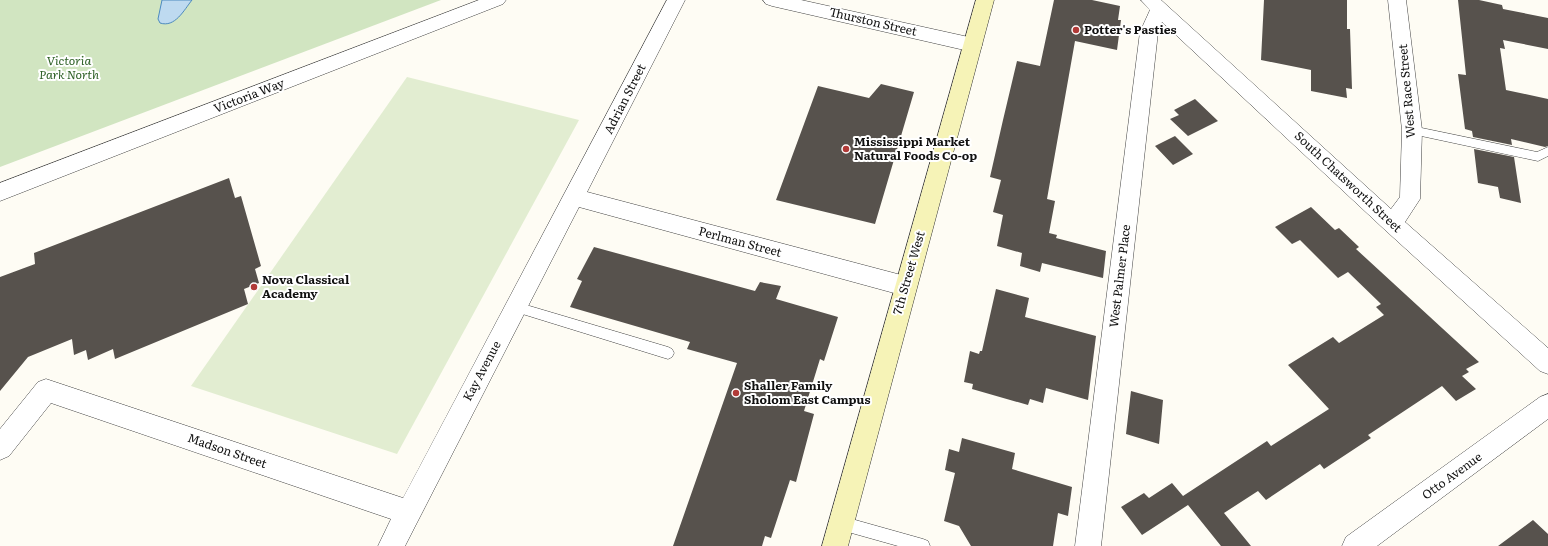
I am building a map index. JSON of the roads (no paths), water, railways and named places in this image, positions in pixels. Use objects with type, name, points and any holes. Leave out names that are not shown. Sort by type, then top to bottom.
[{"type":"main road","name":"7th Street West","points":[[835,546],[905,286],[985,0]]},
{"type":"street","name":"Victoria Way","points":[[0,192],[497,0]]},
{"type":"street","name":"Adrian Street","points":[[574,198],[676,0]]},
{"type":"street","name":"Thurston Street","points":[[772,0],[973,45]]},
{"type":"street","name":"West Race Street","points":[[1392,223],[1410,199],[1412,130],[1398,0]]},
{"type":"street","name":"South Chatsworth Street","points":[[1155,4],[1392,223],[1548,362]]},
{"type":"street","name":"West Palmer Place","points":[[1088,546],[1149,32],[1155,4]]},
{"type":"street","name":"Perlman Street","points":[[574,198],[905,286]]},
{"type":"street","name":"Kay Avenue","points":[[391,546],[407,512],[574,198]]},
{"type":"street","name":"Madson Street","points":[[0,448],[46,390],[407,512]]},
{"type":"street","name":"Otto Avenue","points":[[1355,546],[1548,405]]},
{"type":"lane","points":[[1412,130],[1538,157],[1548,151]]},
{"type":"lane","points":[[516,307],[668,353]]},
{"type":"lane","points":[[841,523],[923,546]]},
{"type":"water","points":[[162,0],[192,0],[175,21],[165,24],[160,23],[158,19]]},
{"type":"place","name":"Potter's Pasties","points":[[1076,30]]},
{"type":"place","name":"Mississippi Market Natural Foods Co-op","points":[[846,149]]},
{"type":"place","name":"Nova Classical Academy","points":[[254,287]]},
{"type":"place","name":"Shaller Family Sholom East Campus","points":[[736,393]]},
{"type":"park label","name":"Victoria Park North","points":[[69,68]]}]
